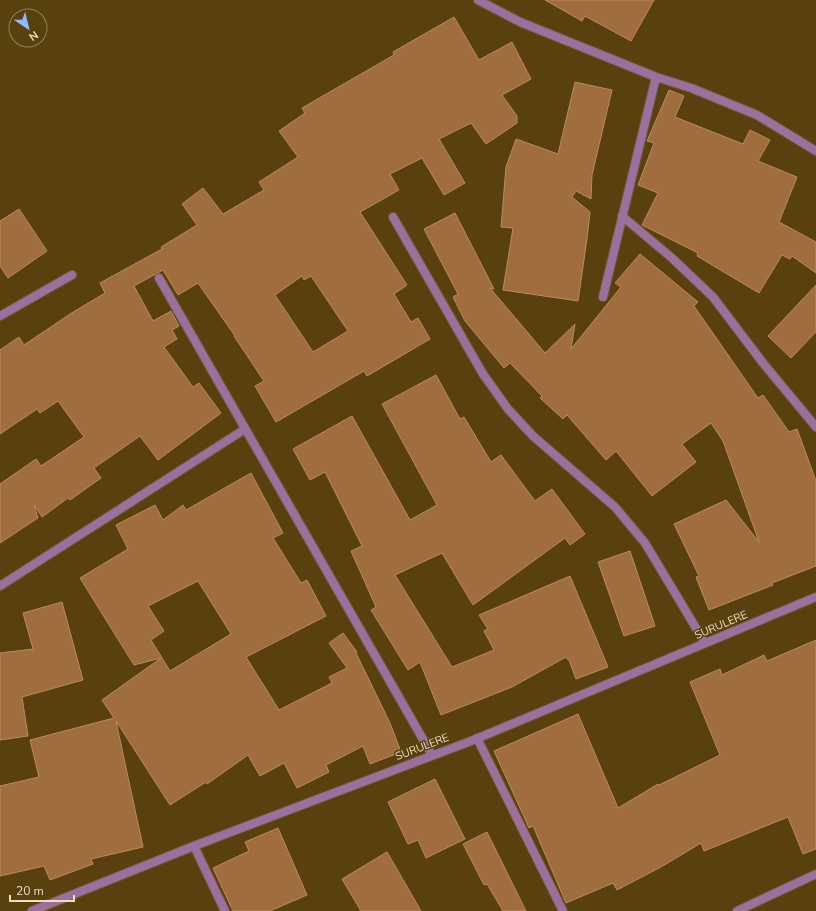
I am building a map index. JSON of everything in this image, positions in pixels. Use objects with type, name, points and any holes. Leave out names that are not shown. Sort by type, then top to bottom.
[{"type":"street","points":[[478,0],[520,22],[656,77],[691,88],[757,115],[816,151]]},
{"type":"street","points":[[602,297],[656,77]]},
{"type":"street","points":[[622,216],[672,258],[714,297],[763,363],[816,427]]},
{"type":"street","points":[[393,217],[483,374],[508,409],[533,436],[615,507],[645,543],[705,643]]},
{"type":"street","points":[[0,316],[72,275]]},
{"type":"street","points":[[159,278],[432,755]]},
{"type":"street","points":[[0,586],[245,429]]},
{"type":"street","name":"SURULERE","points":[[32,911],[194,846],[476,738],[816,597]]},
{"type":"street","points":[[476,738],[563,911]]},
{"type":"street","points":[[194,846],[225,911]]},
{"type":"street","points":[[737,911],[816,874]]},
{"type":"building","points":[[545,0],[654,0],[631,41],[585,16],[582,21]]},
{"type":"building","points":[[454,17],[479,60],[512,42],[531,79],[502,95],[517,116],[517,123],[486,144],[471,123],[439,139],[465,183],[444,195],[422,158],[390,174],[399,190],[360,212],[407,285],[394,294],[411,322],[418,318],[430,339],[367,376],[364,371],[276,422],[255,386],[264,381],[198,283],[178,295],[163,270],[134,286],[153,321],[171,311],[179,326],[172,330],[177,339],[164,347],[193,387],[199,383],[221,413],[158,460],[140,436],[94,468],[101,478],[70,500],[68,498],[42,517],[34,505],[38,518],[0,543],[0,484],[36,459],[41,466],[84,437],[58,401],[40,413],[37,409],[0,434],[0,350],[19,337],[24,345],[70,314],[105,293],[100,283],[162,249],[161,247],[197,225],[182,204],[203,188],[223,214],[264,190],[259,182],[298,157],[279,131],[305,113],[302,108],[394,55],[393,52]],"holes":[[[302,276],[304,280],[311,276],[348,331],[313,352],[275,295]]]},
{"type":"building","points":[[575,82],[612,90],[592,175],[591,199],[576,191],[572,197],[590,212],[578,301],[503,290],[513,228],[501,227],[506,167],[516,139],[558,154]]},
{"type":"building","points":[[669,90],[684,96],[675,117],[743,144],[750,130],[770,140],[758,161],[797,177],[779,222],[816,242],[816,273],[792,256],[790,259],[782,255],[759,293],[697,256],[698,253],[642,225],[658,193],[638,185],[654,143],[647,141]]},
{"type":"building","points":[[19,209],[47,251],[8,278],[0,266],[0,221]]},
{"type":"building","points":[[455,213],[494,289],[490,288],[545,353],[575,324],[571,349],[621,287],[615,283],[640,254],[698,302],[694,306],[758,398],[763,395],[789,432],[797,429],[816,481],[816,566],[772,583],[773,585],[709,610],[696,577],[699,576],[674,524],[726,500],[759,542],[723,441],[711,423],[682,444],[696,462],[652,496],[616,451],[606,460],[567,415],[563,419],[540,398],[542,396],[510,363],[504,368],[465,321],[453,297],[458,294],[424,229]]},
{"type":"building","points":[[816,285],[816,332],[791,358],[768,336]]},
{"type":"building","points":[[436,375],[460,419],[464,417],[491,462],[501,455],[535,501],[552,489],[585,534],[570,545],[565,538],[473,605],[442,553],[395,575],[452,667],[494,650],[484,631],[488,629],[479,615],[570,576],[608,667],[576,679],[569,660],[566,657],[512,687],[441,715],[420,662],[408,670],[371,610],[376,607],[351,551],[362,546],[325,472],[310,480],[293,449],[352,416],[410,520],[437,505],[382,404]]},
{"type":"building","points":[[251,473],[283,533],[273,538],[301,583],[307,580],[326,616],[246,657],[279,710],[332,683],[329,677],[347,668],[329,643],[343,633],[357,652],[356,653],[390,723],[401,752],[370,764],[363,746],[326,765],[329,772],[297,788],[284,763],[260,776],[248,755],[207,784],[206,782],[170,805],[116,721],[143,847],[91,859],[93,864],[50,880],[44,866],[0,876],[0,786],[39,777],[30,740],[114,718],[102,700],[161,658],[134,665],[80,578],[128,549],[116,525],[155,505],[163,520],[183,505],[186,510]],"holes":[[[198,581],[231,634],[170,671],[151,640],[164,631],[148,606]]]},
{"type":"building","points":[[630,551],[655,626],[624,636],[598,562]]},
{"type":"building","points":[[62,602],[83,680],[22,697],[28,736],[0,740],[0,653],[33,649],[23,613]]},
{"type":"building","points":[[816,640],[816,849],[803,854],[788,817],[704,851],[701,843],[661,867],[617,890],[613,883],[566,903],[533,826],[529,828],[494,751],[578,714],[618,808],[658,784],[659,785],[720,755],[690,682],[720,669],[722,675],[764,655],[767,661]]},
{"type":"building","points":[[435,779],[465,839],[426,858],[418,840],[408,844],[388,802]]},
{"type":"building","points":[[278,828],[307,895],[270,911],[233,911],[213,868],[249,851],[245,842]]},
{"type":"building","points":[[487,832],[526,911],[503,911],[487,884],[484,885],[463,844]]},
{"type":"building","points":[[387,852],[421,911],[361,911],[342,879]]}]
